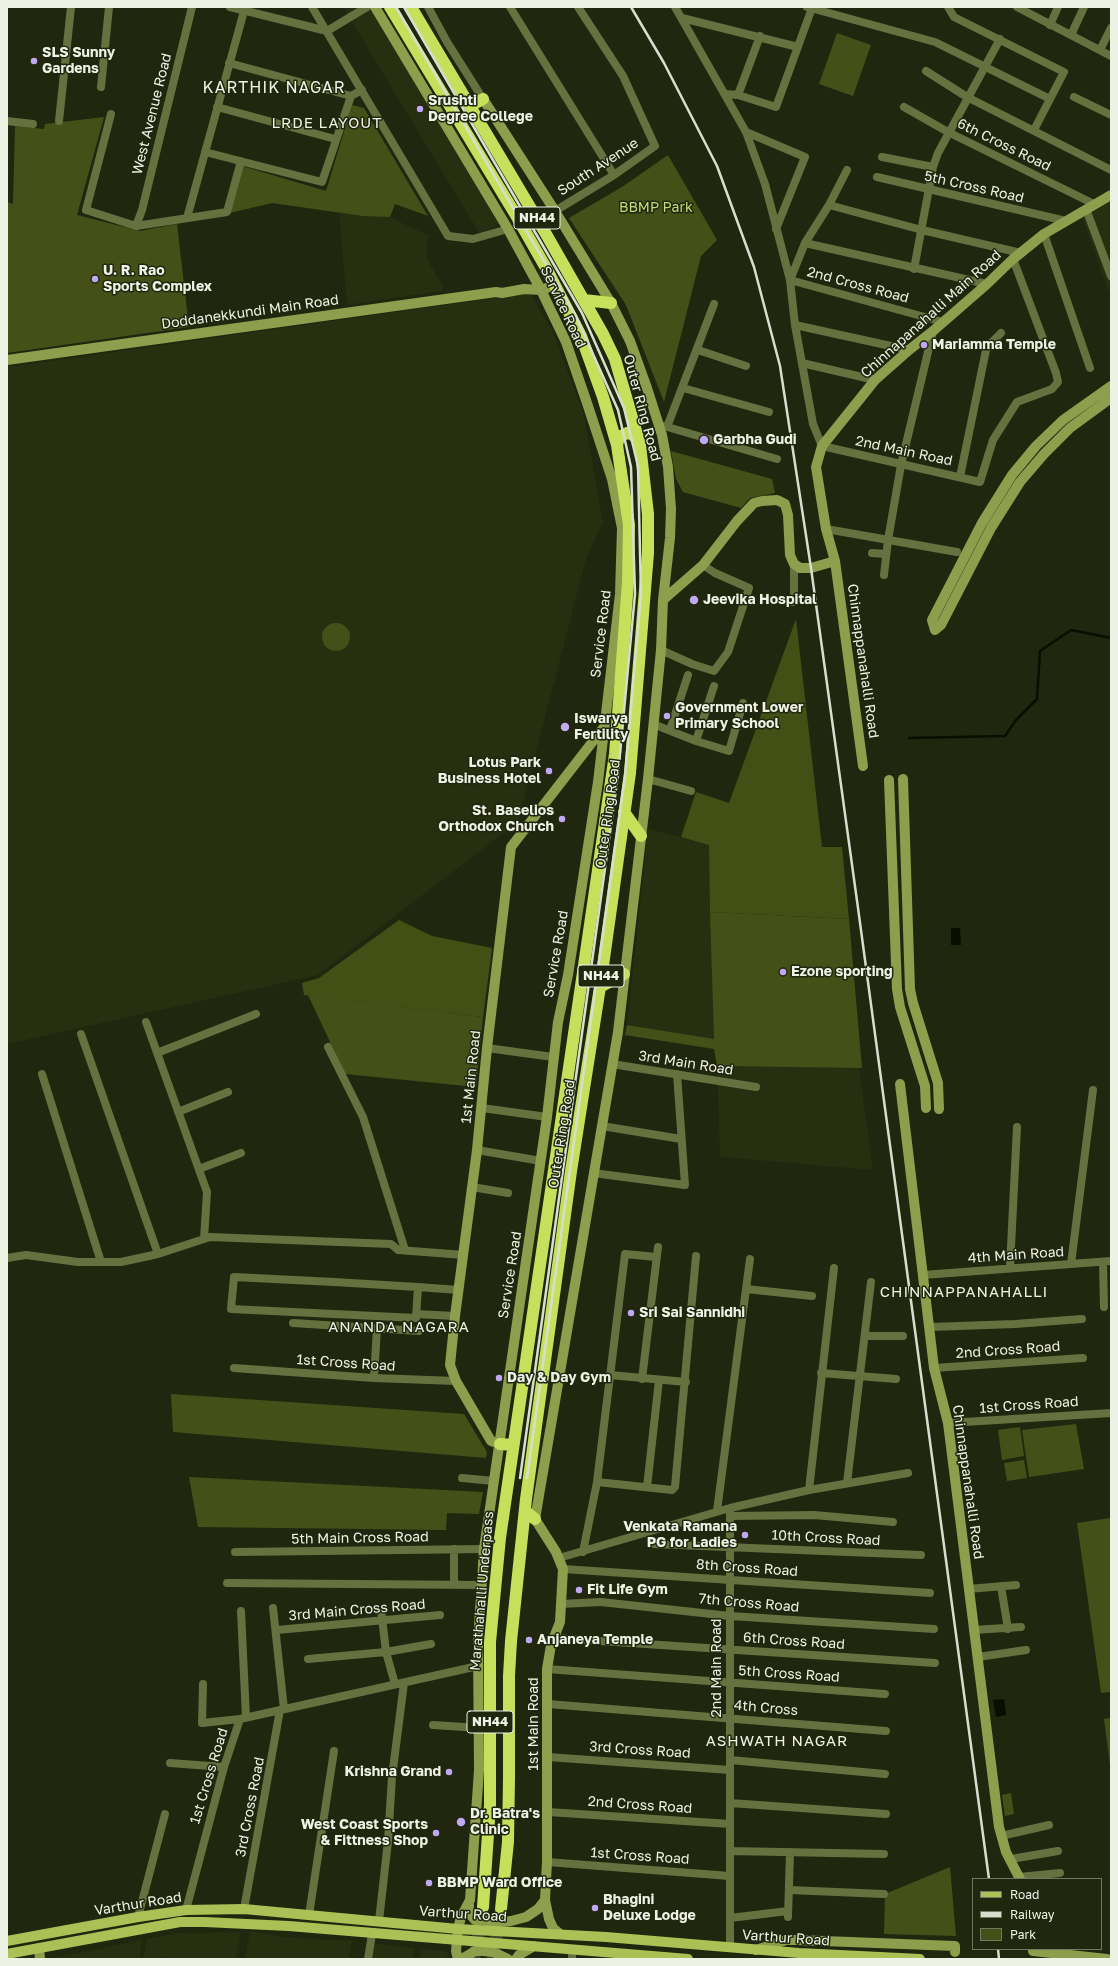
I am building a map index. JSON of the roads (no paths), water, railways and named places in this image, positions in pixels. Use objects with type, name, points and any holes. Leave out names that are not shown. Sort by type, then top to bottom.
[{"type":"highway","name":"Outer Ring Road","points":[[390,7],[434,93],[517,217],[555,285],[581,336],[600,385],[617,445],[629,525],[630,553],[619,710],[595,894],[513,1445]]},
{"type":"highway","name":"Outer Ring Road","points":[[411,7],[603,334],[621,376],[638,440],[645,481],[648,553],[635,716],[624,812],[600,986],[571,1171],[525,1510]]},
{"type":"highway","points":[[470,106],[483,98]]},
{"type":"highway","points":[[584,300],[611,304]]},
{"type":"highway","points":[[600,385],[609,393],[613,393],[617,391],[621,376]]},
{"type":"highway","points":[[617,445],[619,437],[627,433],[632,434],[638,440]]},
{"type":"highway","points":[[624,812],[642,836]]},
{"type":"highway","points":[[600,986],[624,974]]},
{"type":"highway","points":[[500,1444],[513,1445]]},
{"type":"highway","name":"Marathahalli Underpass","points":[[484,1907],[491,1757],[490,1642],[500,1538],[513,1445]]},
{"type":"highway","points":[[525,1510],[535,1518]]},
{"type":"highway","name":"NH44","points":[[500,1909],[509,1813],[508,1676],[525,1510]]},
{"type":"main road","name":"Varthur Road","points":[[7,1941],[138,1917],[186,1910],[244,1909],[458,1929],[694,1943],[756,1950],[920,1959]]},
{"type":"main road","name":"Varthur Road","points":[[7,1954],[186,1922],[246,1923],[534,1946],[572,1954],[688,1959]]},
{"type":"street","points":[[59,121],[71,7]]},
{"type":"street","points":[[101,87],[109,7]]},
{"type":"street","name":"West Avenue Road","points":[[136,226],[142,210],[192,7]]},
{"type":"street","points":[[230,7],[327,31],[367,7]]},
{"type":"street","points":[[312,7],[448,236],[473,239],[508,229]]},
{"type":"street","name":"Service Road","points":[[375,7],[434,93],[542,290],[566,342],[612,479],[622,528],[620,594],[594,808],[568,975],[558,1022],[541,1161],[484,1549],[478,1666],[480,1728],[479,1770],[470,1900],[461,1917],[458,1929],[456,1951],[458,1959]]},
{"type":"street","points":[[428,7],[447,42],[556,211],[611,304],[630,341],[663,425],[668,467],[671,510],[670,538],[663,600],[661,650],[642,836],[612,1064],[535,1518]]},
{"type":"street","points":[[510,7],[614,175]]},
{"type":"street","name":"South Avenue","points":[[556,211],[614,175],[655,146],[623,76],[578,7]]},
{"type":"street","points":[[675,7],[746,132],[765,184],[790,280],[795,325],[802,363],[814,424],[822,446]]},
{"type":"street","points":[[948,7],[954,17],[1064,72],[1034,130]]},
{"type":"street","points":[[1017,7],[1111,56]]},
{"type":"street","points":[[1050,24],[1058,7]]},
{"type":"street","points":[[1071,35],[1084,7]]},
{"type":"street","points":[[725,94],[738,95],[776,107],[798,47],[809,8],[935,42],[1050,99]]},
{"type":"street","points":[[187,218],[244,11]]},
{"type":"street","points":[[682,18],[760,36],[798,47]]},
{"type":"street","points":[[1100,50],[1111,28]]},
{"type":"street","points":[[738,95],[760,36]]},
{"type":"street","points":[[914,269],[930,190],[933,167],[948,132],[1000,39]]},
{"type":"street","points":[[229,63],[351,96]]},
{"type":"street","points":[[926,71],[967,97],[1111,170]]},
{"type":"street","points":[[205,152],[322,182],[335,139],[351,96],[362,90]]},
{"type":"street","points":[[1074,97],[1111,115]]},
{"type":"street","points":[[217,107],[335,139]]},
{"type":"street","name":"6th Cross Road","points":[[904,107],[948,132],[1090,206]]},
{"type":"street","points":[[111,114],[86,210],[136,226],[227,212],[241,161]]},
{"type":"street","points":[[7,121],[33,124]]},
{"type":"street","points":[[746,132],[805,157],[776,229]]},
{"type":"street","points":[[882,157],[933,167]]},
{"type":"street","points":[[790,280],[805,242],[829,205],[847,170]]},
{"type":"street","name":"5th Cross Road","points":[[877,177],[1066,221]]},
{"type":"street","name":"Chinnapanahalli Main Road","points":[[835,561],[826,529],[816,467],[822,446],[875,380],[987,284],[1017,256],[1044,234],[1111,195]]},
{"type":"street","points":[[829,205],[1017,256]]},
{"type":"street","points":[[1090,206],[1111,276]]},
{"type":"street","points":[[1044,234],[1090,368]]},
{"type":"street","points":[[805,242],[914,269],[987,284]]},
{"type":"street","name":"2nd Main Road","points":[[822,446],[980,482],[993,440],[1017,402],[1052,389],[1058,382],[1017,256]]},
{"type":"street","name":"Doddanekkundi Main Road","points":[[496,292],[501,288],[527,284],[533,274]]},
{"type":"street","name":"2nd Cross Road","points":[[790,280],[943,322]]},
{"type":"street","name":"Doddanekkundi Main Road","points":[[7,360],[496,292],[502,293],[524,289],[542,290],[555,285]]},
{"type":"street","points":[[663,425],[683,388],[714,304]]},
{"type":"street","points":[[795,325],[909,350]]},
{"type":"street","points":[[884,575],[888,540],[902,465],[933,331]]},
{"type":"street","points":[[960,477],[986,350],[1001,333]]},
{"type":"street","points":[[698,350],[746,366]]},
{"type":"street","points":[[802,363],[875,380]]},
{"type":"street","points":[[1111,386],[1063,420],[1036,446],[1012,475],[982,523],[932,620],[935,630],[941,625],[991,528],[1020,482],[1044,454],[1066,432],[1111,398]]},
{"type":"street","points":[[683,388],[769,412]]},
{"type":"street","points":[[663,425],[777,459]]},
{"type":"street","points":[[663,600],[703,565],[737,521],[754,503],[777,500],[785,504],[788,515],[790,555],[794,564],[794,600],[793,602],[788,602]]},
{"type":"street","points":[[826,529],[958,552]]},
{"type":"street","points":[[872,553],[886,554]]},
{"type":"street","points":[[794,564],[800,568],[811,568],[835,561]]},
{"type":"street","name":"Chinnappanahalli Road","points":[[835,561],[863,766]]},
{"type":"street","points":[[661,650],[692,664],[714,671],[728,652],[749,588],[715,573],[703,565]]},
{"type":"street","points":[[670,730],[688,675]]},
{"type":"street","points":[[696,741],[714,686]]},
{"type":"street","points":[[653,724],[696,741],[729,751],[743,702]]},
{"type":"street","name":"1st Main Road","points":[[500,1444],[491,1441],[456,1381],[450,1365],[482,1108],[487,1048],[511,847],[604,727]]},
{"type":"street","points":[[648,779],[691,791]]},
{"type":"street","points":[[903,779],[910,989],[938,1083],[939,1108]]},
{"type":"street","points":[[889,780],[897,989],[900,1007],[925,1086],[926,1108]]},
{"type":"street","points":[[157,1053],[256,1014]]},
{"type":"street","points":[[146,1022],[207,1192],[204,1239]]},
{"type":"street","points":[[81,1034],[158,1254]]},
{"type":"street","points":[[328,1047],[363,1117],[405,1250]]},
{"type":"street","points":[[487,1048],[553,1057]]},
{"type":"street","name":"3rd Main Road","points":[[612,1064],[756,1087]]},
{"type":"street","points":[[42,1074],[102,1262]]},
{"type":"street","points":[[593,1173],[685,1185],[677,1074]]},
{"type":"street","name":"Chinnappanahalli Road","points":[[900,1084],[934,1368],[948,1423],[973,1630],[978,1657],[988,1754],[1001,1836],[1010,1859],[1020,1878]]},
{"type":"street","points":[[1071,1264],[1093,1090]]},
{"type":"street","points":[[178,1112],[228,1092]]},
{"type":"street","points":[[482,1108],[547,1117]]},
{"type":"street","points":[[602,1126],[681,1139]]},
{"type":"street","points":[[1010,1267],[1017,1127]]},
{"type":"street","points":[[477,1150],[541,1161]]},
{"type":"street","points":[[198,1169],[241,1153]]},
{"type":"street","points":[[472,1187],[508,1193]]},
{"type":"street","points":[[7,1258],[26,1255],[78,1262],[121,1262],[158,1254],[210,1237],[391,1244],[398,1250],[464,1255]]},
{"type":"street","points":[[642,1379],[658,1247]]},
{"type":"street","points":[[583,1552],[597,1482],[625,1254],[656,1257]]},
{"type":"street","points":[[597,1482],[672,1490],[675,1487],[686,1382],[696,1256]]},
{"type":"street","points":[[717,1511],[750,1259]]},
{"type":"street","points":[[1104,1307],[1107,1261]]},
{"type":"street","name":"4th Main Road","points":[[923,1275],[1010,1267],[1107,1261]]},
{"type":"street","points":[[809,1490],[834,1268]]},
{"type":"street","points":[[418,1287],[416,1318],[232,1309],[234,1277],[418,1287],[459,1290]]},
{"type":"street","points":[[847,1483],[871,1282]]},
{"type":"street","points":[[746,1289],[812,1296]]},
{"type":"street","points":[[416,1314],[455,1316]]},
{"type":"street","points":[[930,1327],[1015,1324],[1082,1319]]},
{"type":"street","points":[[293,1323],[419,1331]]},
{"type":"street","points":[[374,1378],[377,1328]]},
{"type":"street","points":[[865,1336],[903,1336]]},
{"type":"street","name":"2nd Cross Road","points":[[934,1368],[1083,1358]]},
{"type":"street","name":"1st Cross Road","points":[[234,1368],[374,1378],[456,1381]]},
{"type":"street","points":[[822,1373],[896,1379]]},
{"type":"street","points":[[610,1375],[686,1382]]},
{"type":"street","points":[[647,1488],[659,1380]]},
{"type":"street","name":"1st Cross Road","points":[[948,1423],[1111,1413]]},
{"type":"street","points":[[730,1512],[809,1490],[908,1473]]},
{"type":"street","points":[[462,1478],[494,1481]]},
{"type":"street","points":[[559,1558],[717,1511],[814,1515],[893,1522]]},
{"type":"street","name":"2nd Main Road","points":[[730,1512],[730,1948]]},
{"type":"street","name":"1st Main Road","points":[[535,1518],[559,1558],[563,1569],[560,1622],[554,1638],[548,1669],[548,1862],[545,1900],[549,1919],[553,1928],[560,1934]]},
{"type":"street","name":"10th Cross Road","points":[[653,1544],[921,1555]]},
{"type":"street","points":[[454,1549],[454,1584]]},
{"type":"street","name":"5th Main Cross Road","points":[[235,1552],[484,1549]]},
{"type":"street","name":"8th Cross Road","points":[[563,1569],[930,1592]]},
{"type":"street","points":[[227,1583],[481,1585]]},
{"type":"street","points":[[968,1589],[1016,1585]]},
{"type":"street","points":[[1001,1586],[1008,1629]]},
{"type":"street","name":"7th Cross Road","points":[[561,1604],[601,1602],[730,1616],[934,1629]]},
{"type":"street","points":[[273,1608],[282,1709]]},
{"type":"street","points":[[379,1921],[388,1841],[400,1684],[386,1652],[381,1609]]},
{"type":"street","points":[[203,1684],[202,1723],[243,1718],[241,1611]]},
{"type":"street","name":"3rd Main Cross Road","points":[[276,1630],[382,1622],[440,1615]]},
{"type":"street","points":[[973,1630],[1021,1627]]},
{"type":"street","name":"6th Cross Road","points":[[554,1638],[935,1663]]},
{"type":"street","points":[[308,1659],[386,1652],[431,1644]]},
{"type":"street","points":[[978,1657],[1026,1650]]},
{"type":"street","name":"1st Cross Road","points":[[186,1910],[224,1767],[243,1718],[478,1666]]},
{"type":"street","name":"5th Cross Road","points":[[548,1669],[730,1684],[885,1694]]},
{"type":"street","name":"4th Cross","points":[[548,1704],[730,1717],[886,1731]]},
{"type":"street","name":"3rd Cross Road","points":[[244,1909],[282,1709]]},
{"type":"street","points":[[433,1725],[480,1728]]},
{"type":"street","points":[[309,1916],[334,1751]]},
{"type":"street","name":"3rd Cross Road","points":[[548,1757],[730,1770]]},
{"type":"street","points":[[730,1760],[886,1774]]},
{"type":"street","points":[[170,1763],[224,1767]]},
{"type":"street","points":[[730,1803],[886,1814]]},
{"type":"street","name":"2nd Cross Road","points":[[548,1812],[730,1824]]},
{"type":"street","points":[[138,1917],[165,1814]]},
{"type":"street","points":[[1001,1836],[1049,1825]]},
{"type":"street","points":[[730,1851],[884,1854]]},
{"type":"street","points":[[1010,1859],[1058,1851]]},
{"type":"street","points":[[730,1918],[788,1914],[790,1852]]},
{"type":"street","name":"1st Cross Road","points":[[548,1862],[730,1876]]},
{"type":"street","points":[[1020,1878],[1060,1873]]},
{"type":"street","points":[[789,1890],[884,1894]]},
{"type":"street","points":[[470,1900],[469,1913],[473,1919],[500,1922],[526,1917],[538,1909],[545,1900]]},
{"type":"street","points":[[368,1959],[372,1934]]},
{"type":"street","points":[[756,1950],[786,1940],[955,1949]]},
{"type":"street","points":[[516,1959],[519,1955],[534,1946]]},
{"type":"street","points":[[39,1948],[40,1959]]},
{"type":"street","points":[[462,1959],[475,1952],[483,1951],[492,1952],[508,1959]]},
{"type":"street","points":[[1033,1953],[1107,1959]]},
{"type":"waterway","points":[[909,738],[1005,736],[1016,720],[1037,699],[1040,651],[1071,630],[1111,638]]},
{"type":"tunnel","points":[[474,1959],[483,1907]]},
{"type":"tunnel","points":[[493,1959],[501,1909]]},
{"type":"railway","points":[[396,7],[576,316],[618,410],[631,467],[635,594],[618,775],[520,1478]]},
{"type":"railway","points":[[404,7],[582,313],[624,408],[638,466],[641,594],[625,776],[527,1478]]},
{"type":"railway","points":[[631,7],[664,63],[717,166],[754,267],[780,366],[811,568],[858,908],[989,1878]]},
{"type":"railway","points":[[998,1950],[999,1959]]},
{"type":"place","name":"SLS Sunny Gardens","points":[[34,61]]},
{"type":"place","name":"Srushti Degree College","points":[[420,109]]},
{"type":"place","name":"U. R. Rao Sports Complex","points":[[95,279]]},
{"type":"place","name":"Mariamma Temple","points":[[924,345]]},
{"type":"place","name":"Garbha Gudi","points":[[704,440]]},
{"type":"place","name":"Jeevika Hospital","points":[[694,600]]},
{"type":"place","name":"Government Lower Primary School","points":[[667,716]]},
{"type":"place","name":"Iswarya Fertility","points":[[565,727]]},
{"type":"place","name":"Lotus Park Business Hotel","points":[[549,771]]},
{"type":"place","name":"St. Baselios Orthodox Church","points":[[562,819]]},
{"type":"place","name":"Ezone sporting","points":[[783,972]]},
{"type":"place","name":"Sri Sai Sannidhi","points":[[631,1313]]},
{"type":"place","name":"Day & Day Gym","points":[[499,1378]]},
{"type":"place","name":"Venkata Ramana PG for Ladies","points":[[745,1535]]},
{"type":"place","name":"Fit Life Gym","points":[[579,1590]]},
{"type":"place","name":"Anjaneya Temple","points":[[529,1640]]},
{"type":"place","name":"Krishna Grand","points":[[449,1772]]},
{"type":"place","name":"Dr. Batra's Clinic","points":[[461,1822]]},
{"type":"place","name":"West Coast Sports & Fittness Shop","points":[[436,1833]]},
{"type":"place","name":"BBMP Ward Office","points":[[429,1883]]},
{"type":"place","name":"Bhagini Deluxe Lodge","points":[[595,1908]]},
{"type":"district","name":"KARTHIK NAGAR","points":[[274,88]]},
{"type":"district","name":"LRDE LAYOUT","points":[[327,123]]},
{"type":"district","name":"CHINNAPPANAHALLI","points":[[964,1292]]},
{"type":"district","name":"ANANDA NAGARA","points":[[399,1327]]},
{"type":"district","name":"ASHWATH NAGAR","points":[[777,1741]]},
{"type":"park label","name":"BBMP Park","points":[[656,208]]}]
